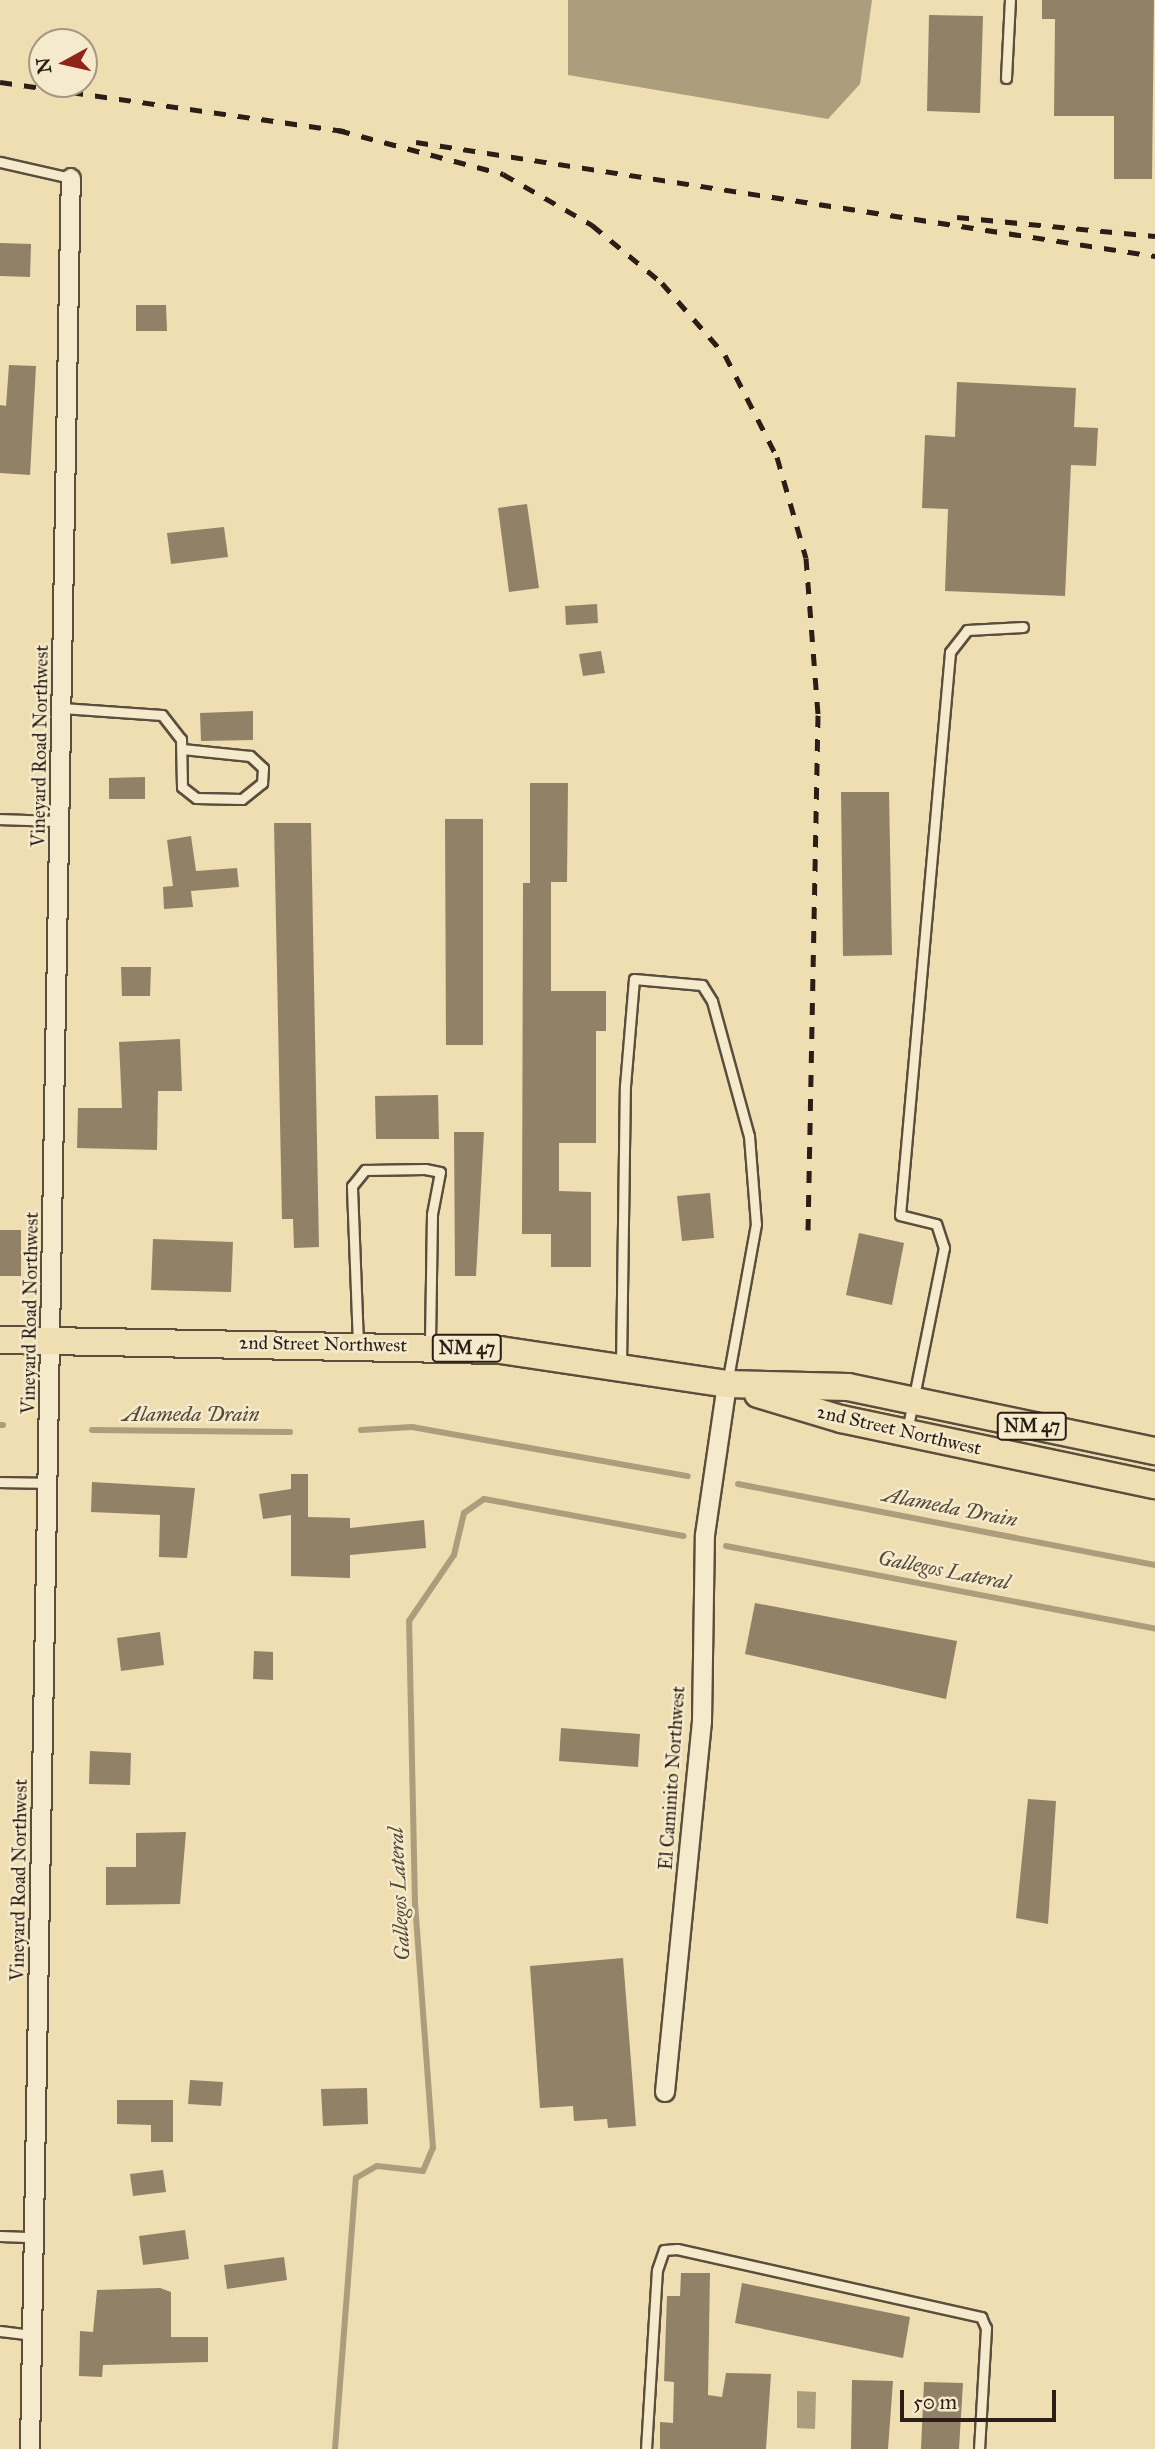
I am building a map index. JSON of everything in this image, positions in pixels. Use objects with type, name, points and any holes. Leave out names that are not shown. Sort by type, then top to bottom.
[{"type":"main road","name":"2nd Street Northwest","points":[[0,1340],[430,1346],[621,1368],[727,1384],[907,1434],[1155,1485]]},
{"type":"main road","name":"2nd Street Northwest","points":[[727,1384],[848,1387],[1155,1451]]},
{"type":"street","name":"Vineyard Road Northwest","points":[[30,2449],[71,178]]},
{"type":"street","name":"El Caminito Northwest","points":[[665,2092],[702,1721],[705,1535],[727,1384]]},
{"type":"lane","points":[[1006,78],[1010,0]]},
{"type":"lane","points":[[0,163],[71,178]]},
{"type":"lane","points":[[907,1434],[910,1400],[944,1248],[936,1224],[900,1215],[950,652],[967,630],[1023,627]]},
{"type":"lane","points":[[62,708],[162,715],[182,749],[182,787],[196,798],[242,799],[262,783],[263,768],[250,756],[182,749]]},
{"type":"lane","points":[[0,820],[60,821]]},
{"type":"lane","points":[[621,1368],[625,1086],[634,979],[702,985],[712,1001],[749,1136],[757,1224],[727,1384]]},
{"type":"lane","points":[[358,1344],[352,1186],[365,1170],[425,1169],[440,1172],[431,1276],[430,1346]]},
{"type":"lane","points":[[0,1482],[48,1483]]},
{"type":"lane","points":[[0,2236],[34,2237]]},
{"type":"lane","points":[[646,2449],[657,2270],[664,2250],[677,2249],[981,2317],[986,2328],[979,2449]]},
{"type":"lane","points":[[0,2332],[32,2335]]},
{"type":"shaded area","points":[[568,0],[872,0],[860,84],[828,119],[568,75]]},
{"type":"shaded area","points":[[797,2391],[816,2392],[815,2429],[797,2428]]},
{"type":"building","points":[[1042,0],[1154,0],[1152,179],[1114,179],[1114,116],[1054,116],[1055,19],[1042,19]]},
{"type":"building","points":[[929,15],[983,16],[980,113],[927,111]]},
{"type":"building","points":[[0,243],[31,244],[30,277],[0,276]]},
{"type":"building","points":[[136,305],[166,305],[167,331],[136,331]]},
{"type":"building","points":[[9,365],[36,366],[30,475],[0,473],[0,405],[6,406]]},
{"type":"building","points":[[957,382],[1076,388],[1074,427],[1098,428],[1096,466],[1071,465],[1065,596],[945,591],[948,509],[922,508],[925,435],[955,437]]},
{"type":"building","points":[[527,504],[539,588],[509,592],[498,508]]},
{"type":"building","points":[[224,527],[228,557],[171,564],[167,533]]},
{"type":"building","points":[[597,604],[598,623],[566,625],[565,606]]},
{"type":"building","points":[[601,651],[605,673],[583,676],[579,654]]},
{"type":"building","points":[[253,711],[253,740],[201,741],[200,713]]},
{"type":"building","points":[[145,777],[145,799],[109,799],[109,778]]},
{"type":"building","points":[[530,783],[568,783],[567,882],[551,882],[551,991],[606,991],[606,1031],[596,1031],[596,1143],[559,1143],[559,1191],[591,1192],[591,1267],[551,1267],[551,1234],[522,1234],[523,883],[530,883]]},
{"type":"building","points":[[841,792],[889,792],[892,955],[843,956]]},
{"type":"building","points":[[445,819],[483,819],[483,1045],[446,1045]]},
{"type":"building","points":[[274,823],[311,823],[319,1247],[294,1248],[293,1219],[282,1219]]},
{"type":"building","points":[[191,836],[196,871],[237,868],[239,887],[191,891],[193,907],[164,909],[163,887],[173,886],[167,840]]},
{"type":"building","points":[[121,967],[151,967],[150,996],[122,996]]},
{"type":"building","points":[[180,1039],[182,1091],[158,1091],[157,1150],[77,1148],[78,1108],[122,1108],[119,1042]]},
{"type":"building","points":[[438,1095],[439,1139],[376,1139],[375,1096]]},
{"type":"building","points":[[454,1132],[484,1132],[476,1276],[455,1276]]},
{"type":"building","points":[[710,1193],[714,1238],[682,1241],[677,1196]]},
{"type":"building","points":[[0,1230],[21,1230],[21,1276],[0,1276]]},
{"type":"building","points":[[859,1233],[904,1243],[892,1305],[846,1295]]},
{"type":"building","points":[[153,1239],[233,1242],[231,1292],[151,1290]]},
{"type":"building","points":[[291,1474],[308,1474],[308,1517],[350,1518],[350,1528],[424,1520],[426,1548],[350,1555],[350,1578],[291,1576],[291,1515],[263,1519],[259,1494],[291,1489]]},
{"type":"building","points":[[92,1482],[195,1488],[187,1558],[159,1557],[160,1515],[91,1512]]},
{"type":"building","points":[[755,1603],[957,1641],[946,1699],[745,1654]]},
{"type":"building","points":[[160,1632],[164,1665],[121,1671],[117,1638]]},
{"type":"building","points":[[254,1651],[273,1652],[273,1680],[253,1679]]},
{"type":"building","points":[[561,1728],[640,1734],[638,1767],[559,1761]]},
{"type":"building","points":[[90,1751],[131,1753],[130,1785],[89,1784]]},
{"type":"building","points":[[1028,1799],[1056,1801],[1048,1924],[1016,1918]]},
{"type":"building","points":[[186,1832],[180,1904],[106,1905],[106,1867],[136,1867],[136,1833]]},
{"type":"building","points":[[623,1958],[636,2126],[608,2128],[607,2119],[574,2121],[573,2106],[540,2108],[530,1966]]},
{"type":"building","points":[[190,2080],[223,2082],[221,2106],[188,2104]]},
{"type":"building","points":[[367,2088],[368,2124],[323,2126],[321,2089]]},
{"type":"building","points":[[117,2100],[173,2100],[173,2142],[151,2142],[151,2125],[117,2124]]},
{"type":"building","points":[[163,2170],[166,2192],[133,2196],[130,2174]]},
{"type":"building","points":[[185,2230],[189,2259],[143,2265],[139,2236]]},
{"type":"building","points":[[284,2257],[287,2280],[227,2289],[224,2265]]},
{"type":"building","points":[[681,2273],[710,2273],[708,2395],[722,2397],[726,2373],[771,2374],[766,2449],[660,2449],[660,2422],[673,2423],[674,2382],[664,2381],[667,2296],[680,2296]]},
{"type":"building","points":[[742,2283],[910,2317],[903,2358],[735,2323]]},
{"type":"building","points":[[160,2288],[171,2292],[171,2337],[208,2337],[208,2362],[103,2365],[102,2377],[79,2376],[80,2331],[93,2332],[97,2290]]},
{"type":"building","points":[[852,2380],[893,2381],[888,2449],[851,2449]]},
{"type":"building","points":[[924,2382],[963,2383],[959,2449],[921,2449]]},
{"type":"waterway","name":"Alameda Drain","points":[[361,1430],[412,1427],[688,1476]]},
{"type":"waterway","name":"Alameda Drain","points":[[92,1430],[290,1432]]},
{"type":"waterway","name":"Alameda Drain","points":[[738,1484],[1155,1565]]},
{"type":"waterway","name":"Gallegos Lateral","points":[[335,2449],[356,2178],[377,2166],[423,2171],[433,2148],[415,1904],[409,1621],[454,1555],[464,1513],[484,1499],[684,1536]]},
{"type":"waterway","name":"Gallegos Lateral","points":[[726,1546],[1155,1629]]},
{"type":"railway","points":[[0,82],[346,131]]},
{"type":"railway","points":[[338,130],[503,174],[592,225],[662,283],[725,355],[777,457],[806,558],[818,715],[808,1230]]},
{"type":"railway","points":[[416,142],[1155,256]]},
{"type":"railway","points":[[957,217],[1155,236]]}]
